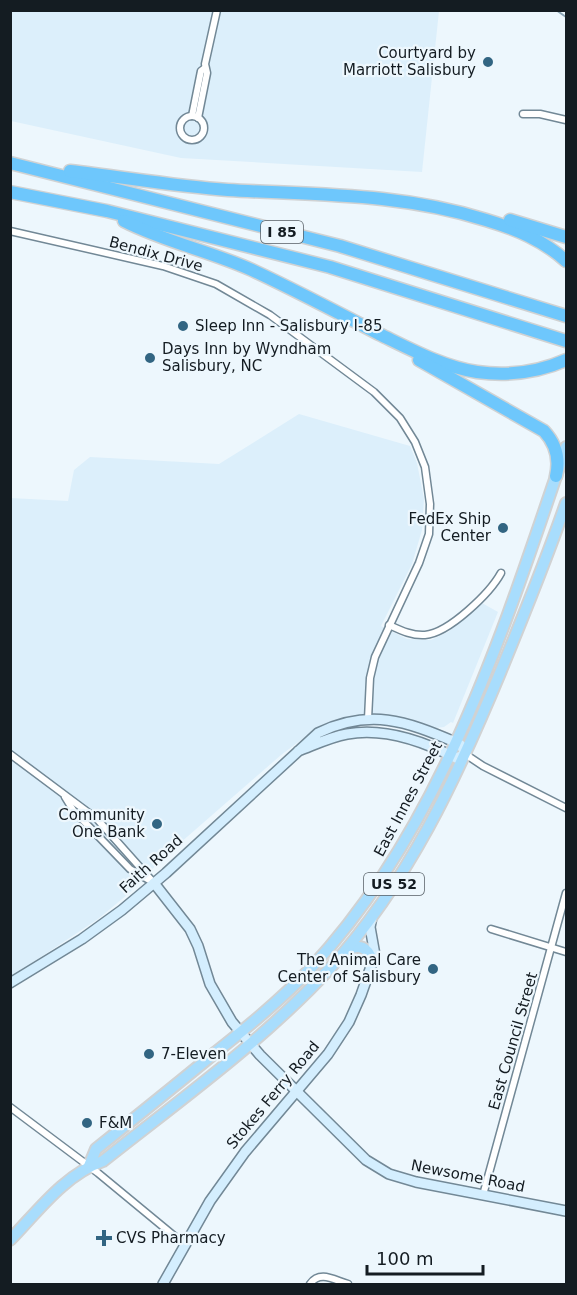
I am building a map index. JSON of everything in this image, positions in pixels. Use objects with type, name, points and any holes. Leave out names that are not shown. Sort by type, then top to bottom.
[{"type":"highway","name":"I 85","points":[[10,163],[340,246],[567,316]]},
{"type":"highway","points":[[29,167],[121,176],[203,188],[335,194],[423,203],[496,216],[567,237]]},
{"type":"highway","name":"I 85","points":[[10,192],[106,211],[330,267],[567,341]]},
{"type":"highway","points":[[423,203],[519,231],[550,247],[567,261]]},
{"type":"highway","points":[[106,211],[147,231],[251,270],[423,355],[469,371],[525,372],[567,360]]},
{"type":"highway","points":[[340,314],[544,431],[553,442],[557,453],[556,476]]},
{"type":"main road","name":"East Innes Street","points":[[89,1166],[96,1149],[241,1032],[299,980],[354,916],[379,882],[409,834],[455,742],[499,634],[567,447]]},
{"type":"main road","name":"East Innes Street","points":[[10,1240],[69,1180],[89,1166],[103,1161],[250,1044],[303,996],[342,955],[373,915],[429,828],[455,778],[532,596],[567,503]]},
{"type":"main road","points":[[342,955],[351,948],[360,946],[368,952],[372,961]]},
{"type":"street","points":[[195,117],[201,71],[205,68],[217,10]]},
{"type":"street","points":[[523,114],[540,114],[567,120]]},
{"type":"street","name":"Bendix Drive","points":[[10,231],[163,266],[216,284],[270,315],[374,392],[393,409],[408,429],[421,454],[427,479],[429,534],[421,558],[389,625],[372,669],[368,719]]},
{"type":"street","points":[[389,625],[416,635],[438,632],[489,591],[501,573]]},
{"type":"street","name":"Faith Road","points":[[10,983],[93,931],[154,883],[309,739],[337,725],[368,719],[404,722],[461,745],[465,754],[483,766],[567,808]]},
{"type":"street","name":"Faith Road","points":[[298,751],[338,736],[368,732],[404,737],[456,758],[465,754]]},
{"type":"street","points":[[10,754],[97,819],[154,883]]},
{"type":"street","points":[[61,792],[73,810],[130,869],[154,883]]},
{"type":"street","name":"Newsome Road","points":[[154,883],[190,929],[210,984],[221,1006],[250,1044],[350,1146],[379,1169],[416,1182],[567,1211]]},
{"type":"street","name":"East Council Street","points":[[483,1195],[567,893]]},
{"type":"street","name":"Stokes Ferry Road","points":[[164,1284],[184,1244],[240,1158],[297,1092],[332,1048],[349,1022],[359,1000],[375,951],[370,927],[373,915]]},
{"type":"street","points":[[491,928],[567,951]]},
{"type":"street","points":[[10,1107],[89,1166],[184,1244]]},
{"type":"street","points":[[310,1284],[315,1278],[322,1276],[348,1284]]},
{"type":"shaded area","points":[[11,11],[439,11],[422,172],[181,158],[11,121]]},
{"type":"shaded area","points":[[299,414],[410,446],[417,463],[424,499],[422,530],[412,564],[381,626],[407,639],[431,640],[448,632],[482,603],[498,612],[453,723],[436,728],[404,719],[322,727],[309,734],[281,755],[164,857],[128,894],[98,919],[11,977],[10,498],[68,501],[74,470],[90,457],[219,464]]},
{"type":"waterway","points":[[556,10],[566,17]]},
{"type":"place","name":"Courtyard by Marriott Salisbury","points":[[488,62]]},
{"type":"place","name":"Sleep Inn - Salisbury I-85","points":[[183,326]]},
{"type":"place","name":"Days Inn by Wyndham Salisbury, NC","points":[[150,358]]},
{"type":"place","name":"FedEx Ship Center","points":[[503,528]]},
{"type":"place","name":"Community One Bank","points":[[157,824]]},
{"type":"place","name":"The Animal Care Center of Salisbury","points":[[433,969]]},
{"type":"place","name":"7-Eleven","points":[[149,1054]]},
{"type":"place","name":"F&M","points":[[87,1123]]},
{"type":"place","name":"CVS Pharmacy","points":[[104,1238]]}]
